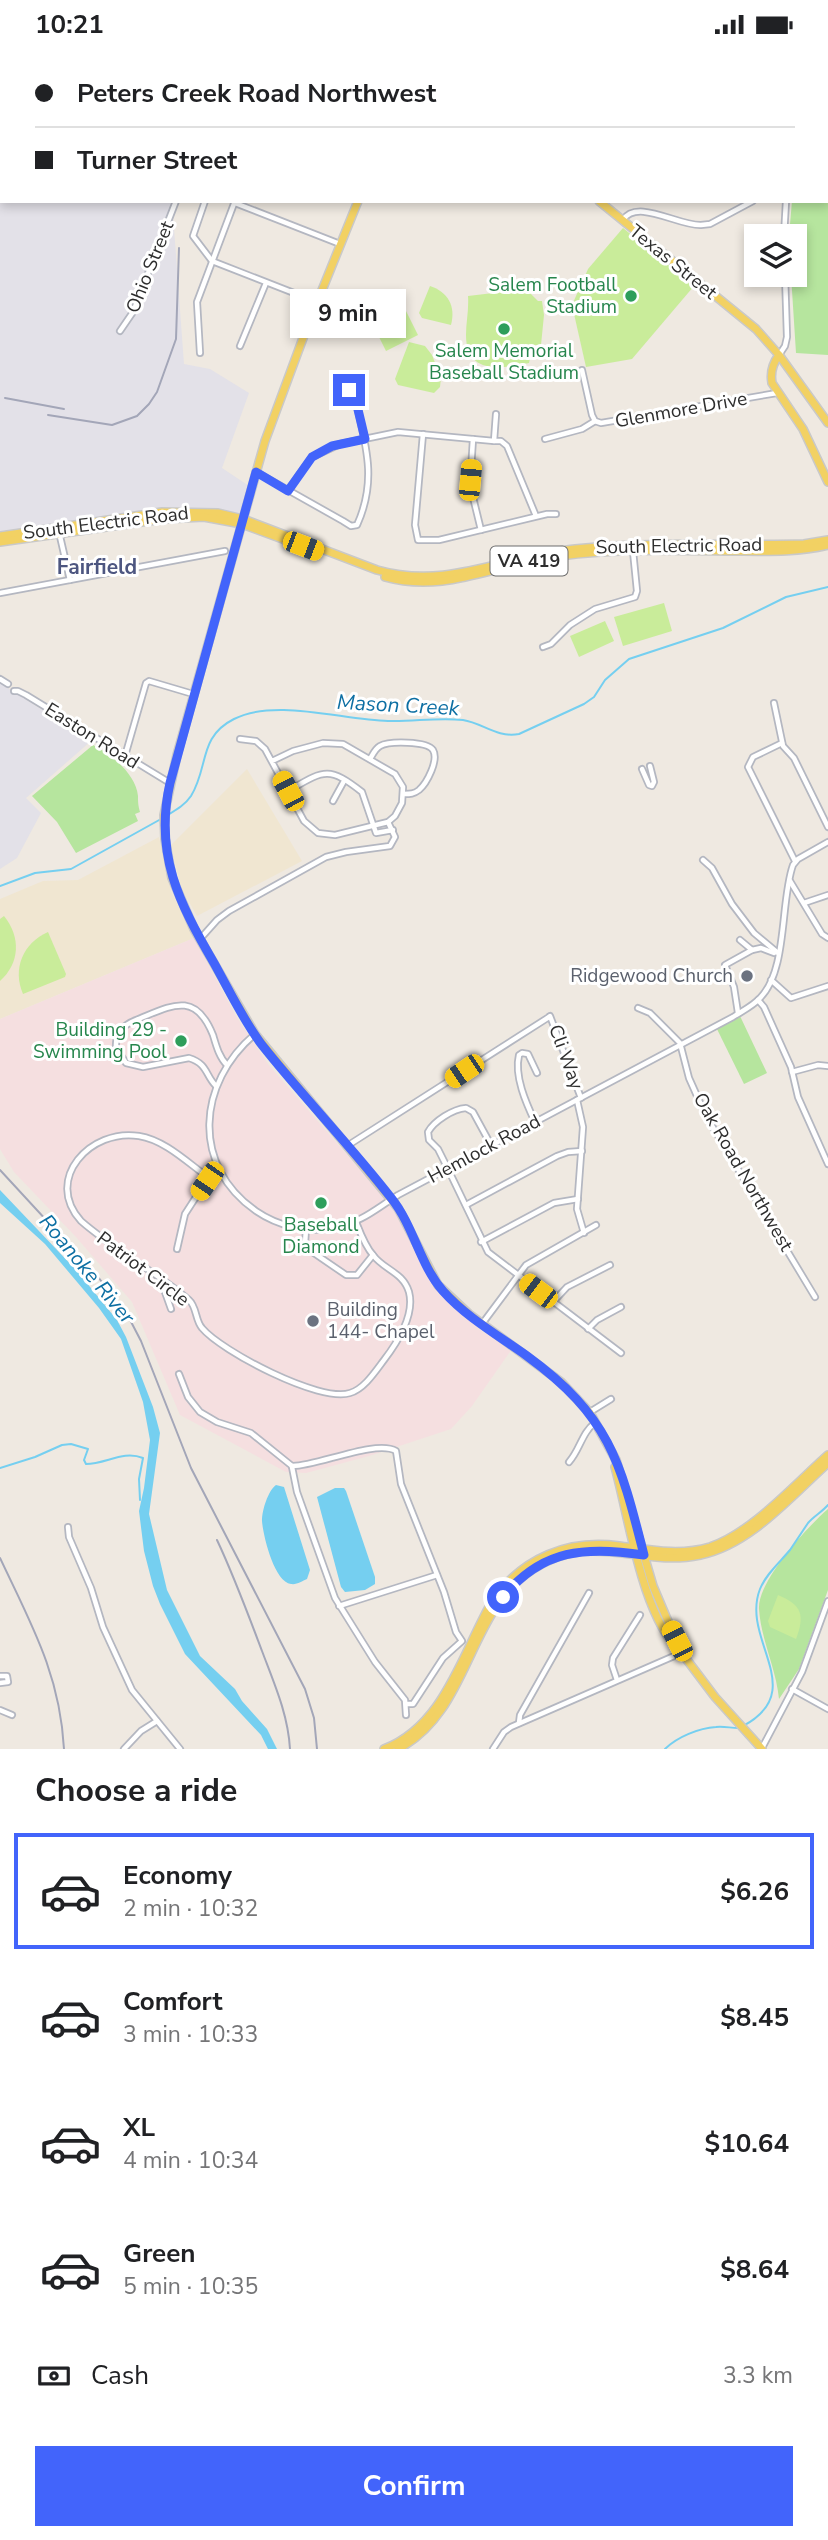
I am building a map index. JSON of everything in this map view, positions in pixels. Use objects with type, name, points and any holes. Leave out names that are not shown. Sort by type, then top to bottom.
[{"type":"main road","points":[[357,203],[271,422],[194,694],[164,815],[172,878],[200,939],[255,1034],[392,1199],[410,1226],[438,1285],[482,1324],[561,1382],[590,1413],[617,1460],[657,1614],[672,1644],[762,1749]]},
{"type":"main road","name":"Texas Street","points":[[601,203],[756,329],[828,423]]},
{"type":"main road","points":[[778,356],[772,369],[771,380],[808,437],[828,482]]},
{"type":"main road","name":"Texas Street","points":[[778,356],[828,431]]},
{"type":"main road","name":"South Electric Road","points":[[0,536],[179,517],[243,521],[375,574],[422,583],[459,580],[565,555],[634,549],[804,544],[828,540]]},
{"type":"main road","name":"South Electric Road","points":[[0,542],[59,531]]},
{"type":"main road","name":"South Electric Road","points":[[634,549],[760,551],[812,549],[828,545]]},
{"type":"main road","points":[[640,1551],[684,1552],[728,1539],[751,1524],[828,1455]]},
{"type":"main road","points":[[398,1749],[408,1743],[437,1707],[494,1600],[520,1571],[547,1554],[577,1546],[608,1544],[690,1557],[730,1545],[755,1528],[828,1463]]},
{"type":"main road","points":[[384,1749],[408,1743]]},
{"type":"street","name":"Ohio Street","points":[[120,331],[133,312],[175,203]]},
{"type":"street","points":[[204,203],[193,236],[212,261],[318,303]]},
{"type":"street","points":[[200,353],[196,308],[235,203]]},
{"type":"street","points":[[238,203],[341,244]]},
{"type":"street","points":[[622,221],[631,212],[641,210],[701,225],[749,203]]},
{"type":"street","points":[[785,224],[786,203]]},
{"type":"street","points":[[240,346],[267,282]]},
{"type":"street","points":[[778,356],[787,337],[785,287]]},
{"type":"street","name":"Glenmore Drive","points":[[582,370],[595,421],[604,424],[778,393]]},
{"type":"street","points":[[256,472],[353,526],[359,522],[370,471],[365,439],[354,394],[348,389],[337,388]]},
{"type":"street","points":[[494,441],[496,414]]},
{"type":"street","points":[[545,439],[582,429],[595,421]]},
{"type":"street","points":[[288,491],[312,457],[332,446],[398,432],[501,441],[507,446],[536,516]]},
{"type":"street","points":[[423,434],[415,525],[415,536],[419,541],[439,540],[536,516],[556,514]]},
{"type":"street","points":[[473,439],[470,485],[481,530]]},
{"type":"street","points":[[59,531],[70,580]]},
{"type":"street","points":[[543,647],[551,644],[570,625],[595,609],[635,597],[637,591],[634,549]]},
{"type":"street","points":[[0,593],[225,551]]},
{"type":"street","points":[[0,679],[8,684]]},
{"type":"street","points":[[125,756],[146,683],[149,681],[194,694]]},
{"type":"street","name":"Easton Road","points":[[14,691],[170,783]]},
{"type":"street","points":[[774,703],[782,743],[794,758],[828,827]]},
{"type":"street","points":[[240,739],[251,739],[259,743],[272,761],[306,824],[318,833],[332,836],[388,822],[398,812],[404,794],[395,774],[344,744],[329,742],[293,751],[272,761]]},
{"type":"street","points":[[782,743],[753,757],[748,767],[796,861]]},
{"type":"street","points":[[370,758],[376,748],[386,744],[423,744],[430,747],[435,760],[422,787],[415,793],[404,794]]},
{"type":"street","points":[[642,769],[643,775],[652,786],[654,782],[650,766]]},
{"type":"street","points":[[288,791],[324,772],[331,773],[364,795],[376,833],[393,830]]},
{"type":"street","points":[[333,801],[344,781]]},
{"type":"street","points":[[200,939],[229,911],[307,866],[346,852],[390,846],[395,840],[388,822]]},
{"type":"street","points":[[828,842],[796,861],[791,868],[779,954],[771,980],[758,1000],[764,1007],[792,1072],[794,1089],[828,1164]]},
{"type":"street","points":[[704,860],[754,933],[779,954]]},
{"type":"street","points":[[789,880],[822,934],[828,938]]},
{"type":"street","points":[[804,903],[828,895]]},
{"type":"street","points":[[740,940],[752,950]]},
{"type":"street","points":[[738,1013],[734,987],[725,965],[761,947],[779,954]]},
{"type":"street","points":[[771,980],[791,998],[828,986]]},
{"type":"street","name":"Hemlock Road","points":[[356,1222],[392,1199],[758,1000]]},
{"type":"street","points":[[216,1086],[205,1067],[189,1058],[143,1067],[130,1065],[117,1053],[117,1036],[128,1023],[173,1005],[188,1005],[204,1017],[227,1065]]},
{"type":"street","points":[[638,1008],[650,1013],[681,1044]]},
{"type":"street","name":"Cli Way","points":[[347,1146],[550,1016],[579,1099],[583,1127],[578,1216],[584,1233]]},
{"type":"street","points":[[255,1034],[227,1065],[211,1100],[209,1126],[216,1166],[234,1192],[253,1209],[279,1223],[306,1229],[331,1228],[356,1222]]},
{"type":"street","name":"Oak Road Northwest","points":[[681,1044],[689,1078],[706,1116],[815,1297]]},
{"type":"street","points":[[535,1122],[522,1089],[517,1065],[519,1055],[528,1054],[537,1073]]},
{"type":"street","points":[[792,1072],[818,1065],[828,1066]]},
{"type":"street","points":[[491,1145],[471,1110],[464,1107],[456,1109],[428,1132],[429,1140],[438,1149],[481,1242],[491,1256],[621,1353]]},
{"type":"street","name":"Patriot Circle","points":[[209,1178],[162,1145],[133,1135],[119,1136],[99,1142],[84,1153],[72,1169],[67,1191],[77,1217],[191,1302],[202,1329],[249,1361],[294,1383],[321,1392],[346,1394],[359,1388],[380,1366],[399,1335],[410,1308],[410,1296],[403,1280],[373,1255],[356,1222]]},
{"type":"street","points":[[466,1205],[557,1156],[582,1151]]},
{"type":"street","points":[[177,1249],[184,1216],[216,1166]]},
{"type":"street","points":[[481,1242],[554,1203],[578,1199]]},
{"type":"street","points":[[482,1324],[531,1261],[596,1225]]},
{"type":"street","points":[[306,1229],[305,1244],[308,1249],[349,1276],[358,1275],[373,1255]]},
{"type":"street","points":[[553,1302],[566,1287],[610,1265]]},
{"type":"street","points":[[161,1280],[171,1309]]},
{"type":"street","points":[[168,1301],[178,1293]]},
{"type":"street","points":[[588,1329],[597,1320],[621,1307]]},
{"type":"street","points":[[179,1374],[188,1397],[200,1412],[217,1422],[251,1433],[292,1466],[296,1492],[339,1606],[375,1662],[407,1704],[407,1715]]},
{"type":"street","points":[[590,1413],[611,1399]]},
{"type":"street","points":[[569,1462],[588,1428],[596,1423]]},
{"type":"street","points":[[292,1466],[335,1456],[393,1448],[396,1451],[401,1484],[437,1575],[456,1633],[462,1641],[443,1658],[413,1704],[407,1704]]},
{"type":"street","points":[[68,1527],[69,1537],[91,1588],[103,1627],[135,1695],[180,1749]]},
{"type":"street","points":[[339,1606],[437,1575]]},
{"type":"street","points":[[519,1723],[520,1715],[589,1594]]},
{"type":"street","points":[[762,1749],[806,1662],[828,1601]]},
{"type":"street","points":[[617,1681],[612,1665],[613,1658],[640,1615]]},
{"type":"street","points":[[493,1749],[504,1732],[519,1723],[681,1652]]},
{"type":"street","points":[[0,1676],[8,1677],[7,1683],[0,1683]]},
{"type":"street","points":[[792,1689],[828,1709]]},
{"type":"street","points":[[0,1710],[12,1715]]},
{"type":"street","points":[[124,1749],[141,1731],[157,1721]]},
{"type":"shaded area","points":[[0,203],[172,203],[184,364],[210,369],[249,393],[222,468],[249,486],[242,516],[171,510],[0,534]]},
{"type":"shaded area","points":[[0,683],[91,741],[26,798],[41,813],[17,858],[0,869]]},
{"type":"shaded area","points":[[247,769],[302,861],[197,916],[181,888],[171,845]]},
{"type":"shaded area","points":[[159,837],[171,891],[194,938],[0,1019],[0,899],[43,881],[78,880]]},
{"type":"shaded area","points":[[194,938],[236,1016],[268,1064],[403,1222],[438,1293],[483,1332],[512,1349],[472,1406],[451,1429],[306,1473],[286,1472],[180,1415],[132,1302],[76,1237],[14,1172],[0,1149],[0,1019]]},
{"type":"green space","points":[[792,203],[828,203],[828,355],[796,353],[792,287],[807,287],[807,224],[790,224]]},
{"type":"green space","name":"Salem Football Stadium","points":[[623,228],[694,286],[632,359],[586,367],[572,305],[588,269]]},
{"type":"green space","points":[[430,286],[442,292],[449,301],[451,325],[422,318],[419,313]]},
{"type":"green space","name":"Salem Memorial Baseball Stadium","points":[[519,290],[532,292],[538,301],[542,301],[544,315],[541,345],[533,345],[529,363],[497,367],[479,363],[468,348],[468,296]]},
{"type":"green space","points":[[403,305],[418,335],[386,351],[371,321]]},
{"type":"green space","points":[[409,342],[425,346],[432,355],[441,378],[440,387],[434,393],[398,385],[395,379]]},
{"type":"green space","points":[[664,603],[672,631],[623,646],[614,617]]},
{"type":"green space","points":[[605,621],[614,641],[579,657],[570,636]]},
{"type":"green space","points":[[93,745],[115,759],[133,780],[140,812],[135,814],[138,821],[76,853],[57,822],[32,796]]},
{"type":"green space","points":[[4,916],[13,932],[16,950],[7,974],[0,981],[0,919]]},
{"type":"green space","points":[[48,932],[65,977],[23,994],[19,975],[22,958],[32,943]]},
{"type":"green space","points":[[740,1016],[767,1073],[744,1084],[716,1027]]},
{"type":"green space","points":[[828,1509],[828,1590],[799,1669],[779,1699],[760,1620],[761,1598],[774,1570],[808,1528]]},
{"type":"green space","points":[[778,1595],[797,1607],[801,1617],[796,1639],[770,1627],[768,1621]]},
{"type":"water","points":[[0,1190],[77,1271],[117,1320],[126,1337],[160,1433],[149,1514],[167,1590],[200,1656],[235,1689],[267,1729],[277,1749],[268,1749],[261,1735],[185,1654],[153,1586],[144,1551],[139,1511],[150,1440],[143,1402],[121,1339],[99,1308],[45,1244],[0,1203]]},
{"type":"water","points":[[276,1485],[284,1487],[310,1570],[307,1579],[295,1584],[285,1581],[279,1575],[270,1557],[263,1528],[264,1506]]},
{"type":"water","points":[[335,1488],[344,1488],[346,1491],[375,1577],[375,1584],[365,1590],[345,1592],[341,1587],[317,1497]]},
{"type":"waterway","name":"Mason Creek","points":[[166,816],[191,796],[209,744],[215,735],[234,719],[251,713],[289,710],[388,721],[453,719],[503,734],[519,734],[584,704],[594,697],[605,680],[629,659],[723,628],[786,597],[828,587]]},
{"type":"waterway","name":"Mason Creek","points":[[0,886],[35,873],[71,869],[161,819]]},
{"type":"waterway","points":[[0,1468],[71,1444],[88,1449],[84,1460],[86,1464],[121,1456],[136,1456],[143,1458],[139,1479],[140,1500]]},
{"type":"waterway","points":[[743,1726],[762,1712],[771,1697],[773,1680],[758,1627],[756,1608],[760,1589],[808,1523],[828,1505]]},
{"type":"waterway","points":[[665,1749],[682,1737],[703,1729],[738,1728]]},
{"type":"railway","points":[[48,415],[112,425],[137,416],[149,404],[157,392],[176,339],[179,248]]},
{"type":"railway","points":[[5,398],[64,409]]},
{"type":"railway","points":[[0,1170],[95,1273],[128,1316],[141,1341],[191,1468],[305,1689],[314,1718],[317,1749]]},
{"type":"railway","points":[[217,1540],[276,1687],[290,1749]]},
{"type":"railway","points":[[0,1558],[33,1628],[50,1673],[57,1697],[64,1749]]},
{"type":"place","name":"Salem Football Stadium","points":[[631,296]]},
{"type":"place","name":"Salem Memorial Baseball Stadium","points":[[504,329]]},
{"type":"place","name":"Ridgewood Church","points":[[747,976]]},
{"type":"place","name":"Building 29 - Swimming Pool","points":[[181,1041]]},
{"type":"place","name":"Baseball Diamond","points":[[321,1203]]},
{"type":"place","name":"Building 144- Chapel","points":[[313,1321]]},
{"type":"district","name":"Fairfield","points":[[97,567]]},
{"type":"route","points":[[349,390],[355,397],[365,439],[318,452],[303,466],[288,491],[256,472],[170,783],[165,805],[164,839],[172,878],[187,915],[255,1034],[398,1208],[443,1292],[569,1389],[590,1413],[617,1460],[644,1555],[598,1549],[560,1556],[533,1569],[517,1581],[503,1597]]},
{"type":"water label","name":"Roanoke River","points":[[87,1269]]}]
